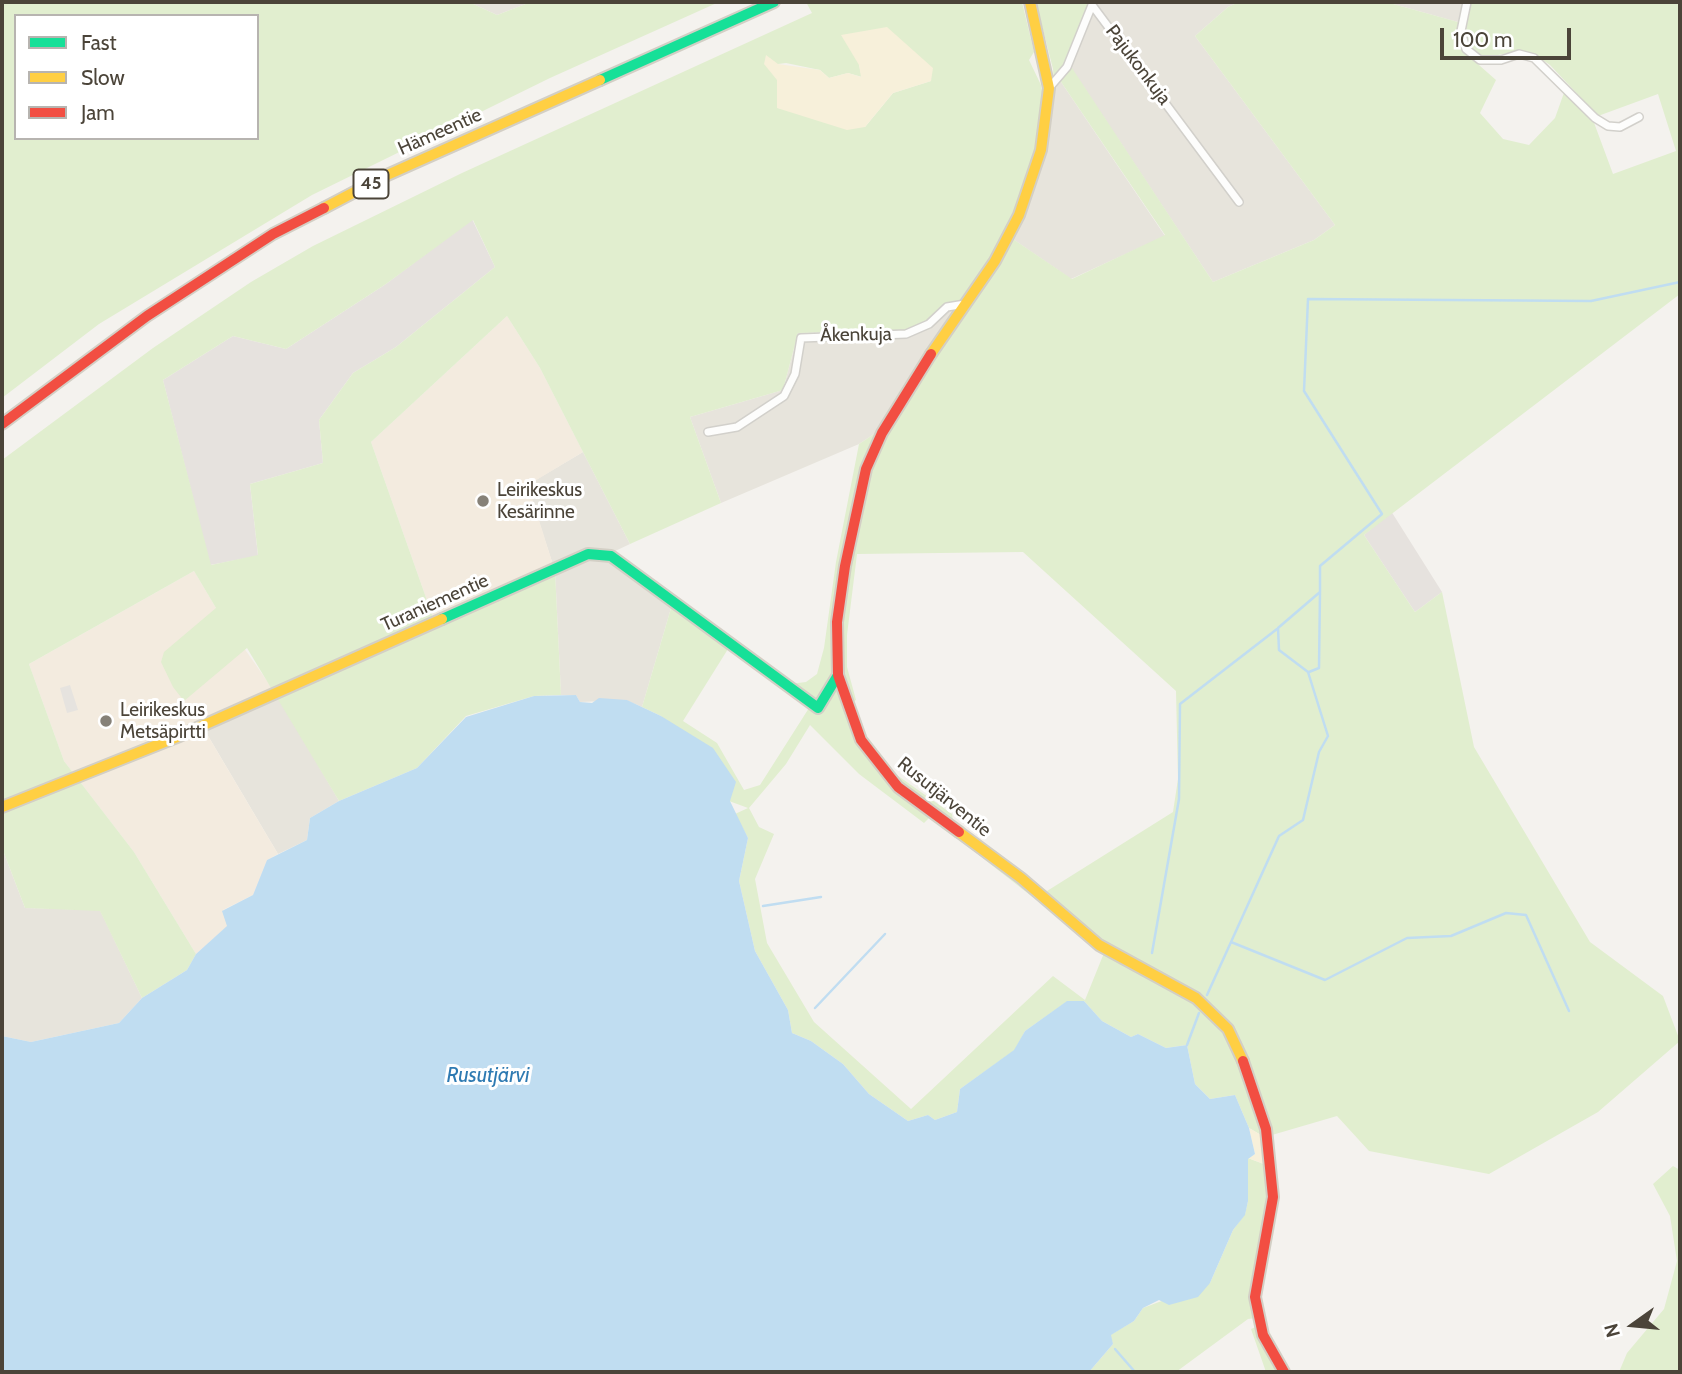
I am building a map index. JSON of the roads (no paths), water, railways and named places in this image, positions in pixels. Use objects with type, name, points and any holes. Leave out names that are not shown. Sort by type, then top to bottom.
[{"type":"main road","name":"Hämeentie","points":[[2,424],[147,316],[274,234],[385,176],[774,2]]},
{"type":"main road","name":"Rusutjärventie","points":[[1030,2],[1049,88],[1041,150],[1019,215],[995,261],[908,390],[882,433],[866,469],[843,577],[836,635],[838,675],[848,710],[861,740],[898,787],[1021,878],[1099,944],[1196,998],[1228,1029],[1247,1070],[1266,1129],[1273,1197],[1255,1297],[1263,1335],[1284,1372]]},
{"type":"main road","name":"Turaniementie","points":[[2,807],[194,729],[560,564],[588,554],[611,556],[818,708],[838,675]]},
{"type":"street","points":[[1467,2],[1461,31],[1466,49],[1480,60],[1501,60],[1519,54],[1534,58],[1595,118],[1608,126],[1620,127],[1639,117]]},
{"type":"street","name":"Pajukonkuja","points":[[1049,88],[1067,67],[1092,4]]},
{"type":"street","name":"Pajukonkuja","points":[[1092,4],[1240,202]]},
{"type":"street","name":"Åkenkuja","points":[[708,432],[737,427],[783,397],[795,374],[801,338],[906,334],[929,324],[947,307],[966,304]]},
{"type":"water","name":"Rusutjärvi","points":[[576,695],[580,702],[592,703],[599,698],[627,700],[661,716],[713,748],[736,782],[730,801],[748,838],[739,881],[755,951],[788,1010],[792,1033],[811,1041],[843,1064],[869,1094],[908,1121],[928,1115],[935,1120],[957,1112],[960,1089],[1014,1050],[1025,1031],[1067,1001],[1084,1001],[1102,1021],[1131,1037],[1138,1034],[1166,1048],[1187,1045],[1195,1084],[1210,1099],[1235,1095],[1249,1128],[1255,1154],[1248,1159],[1248,1201],[1245,1215],[1233,1230],[1210,1283],[1198,1297],[1169,1305],[1159,1300],[1143,1308],[1134,1321],[1111,1335],[1113,1344],[1089,1372],[2,1372],[2,1036],[31,1042],[119,1023],[142,998],[187,970],[196,954],[227,926],[222,911],[253,895],[267,860],[307,840],[310,818],[339,801],[417,768],[466,717],[534,696]]},
{"type":"waterway","points":[[1207,995],[1279,836],[1303,820],[1319,752],[1328,736],[1308,672],[1279,650],[1278,628],[1320,592],[1320,566],[1382,514],[1304,391],[1308,299],[1591,301],[1680,282]]},
{"type":"waterway","points":[[1309,672],[1319,668],[1320,592]]},
{"type":"waterway","points":[[1152,953],[1179,799],[1180,704],[1277,629]]},
{"type":"waterway","points":[[763,906],[821,897]]},
{"type":"waterway","points":[[1231,942],[1325,980],[1407,938],[1451,936],[1506,913],[1526,915],[1569,1011]]},
{"type":"waterway","points":[[815,1008],[885,934]]},
{"type":"waterway","points":[[1187,1045],[1199,1013]]},
{"type":"waterway","points":[[1115,1349],[1135,1372]]},
{"type":"place","name":"Leirikeskus Kesärinne","points":[[483,501]]},
{"type":"place","name":"Leirikeskus Metsäpirtti","points":[[106,721]]}]
